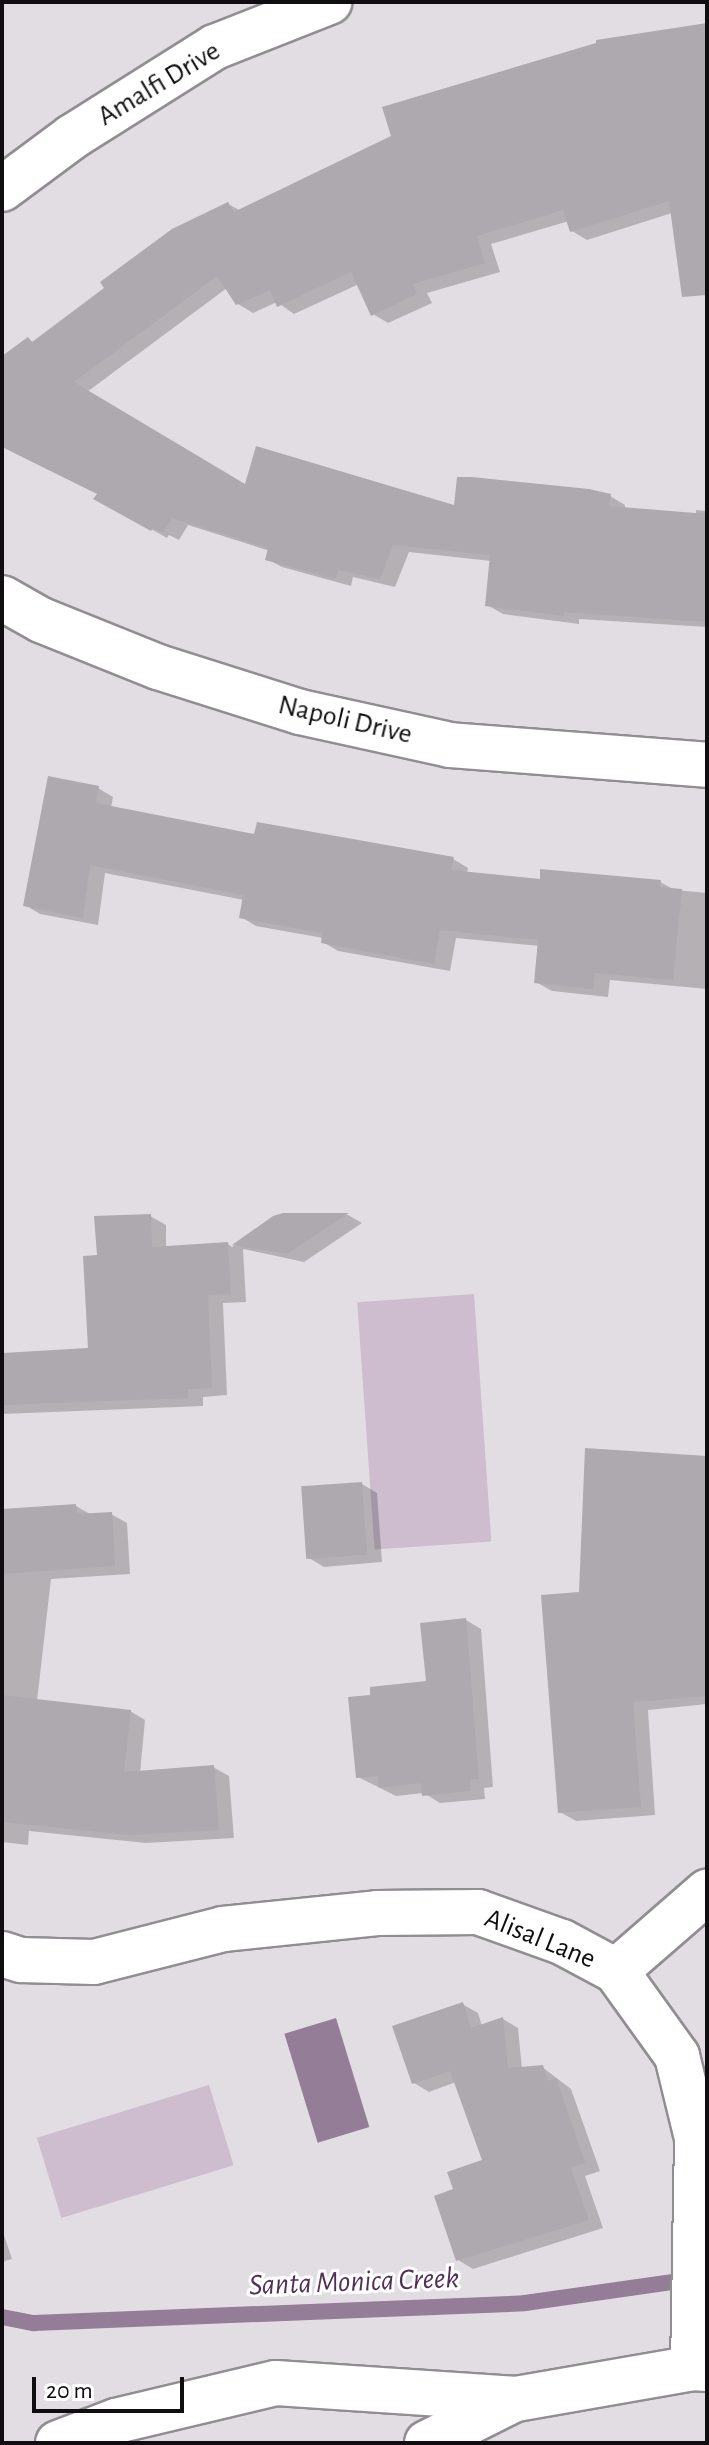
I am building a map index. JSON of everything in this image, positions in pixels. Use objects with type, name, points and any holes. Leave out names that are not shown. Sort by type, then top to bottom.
[{"type":"street","name":"Amalfi Drive","points":[[2,189],[84,129],[215,47],[329,2]]},
{"type":"street","name":"Napoli Drive","points":[[2,598],[41,620],[158,667],[300,712],[450,745],[707,765]]},
{"type":"street","points":[[616,1971],[707,1892]]},
{"type":"street","name":"Alisal Lane","points":[[2,1954],[21,1960],[94,1962],[223,1929],[377,1913],[478,1912],[562,1942],[616,1971],[677,2056],[697,2138],[700,2368]]},
{"type":"street","points":[[58,2443],[116,2421],[276,2383],[516,2399],[700,2368]]},
{"type":"street","points":[[427,2443],[516,2399]]},
{"type":"shaded area","points":[[474,1294],[491,1541],[375,1550],[357,1302]]},
{"type":"shaded area","points":[[336,2018],[369,2127],[318,2143],[284,2034]]},
{"type":"shaded area","points":[[209,2085],[234,2165],[61,2218],[37,2138]]},
{"type":"building","points":[[707,23],[707,295],[682,297],[669,201],[570,232],[563,210],[477,236],[485,263],[413,284],[417,294],[371,316],[351,272],[277,307],[270,290],[236,305],[217,276],[74,382],[245,484],[256,446],[454,505],[457,477],[472,477],[589,489],[611,494],[609,506],[707,514],[707,622],[564,612],[564,616],[485,606],[490,555],[393,545],[380,579],[338,570],[335,579],[265,560],[268,548],[172,518],[163,533],[153,528],[151,531],[93,499],[97,494],[2,447],[2,356],[28,337],[32,342],[104,288],[100,282],[172,229],[228,202],[234,212],[391,136],[382,107],[596,43],[596,40]]},
{"type":"building","points":[[48,776],[99,786],[96,803],[254,834],[257,822],[454,857],[451,870],[540,879],[540,869],[661,880],[660,887],[682,889],[673,980],[595,973],[593,989],[534,983],[538,940],[440,930],[434,964],[321,943],[322,933],[239,918],[243,895],[90,865],[83,918],[23,906]]},
{"type":"building","points":[[283,1213],[349,1213],[287,1254],[232,1245],[273,1216]]},
{"type":"building","points":[[151,1214],[152,1247],[228,1242],[231,1294],[208,1295],[212,1388],[188,1389],[188,1398],[2,1405],[2,1353],[88,1348],[83,1256],[97,1255],[94,1216]]},
{"type":"building","points":[[585,1448],[707,1456],[707,1696],[633,1702],[641,1807],[558,1813],[541,1595],[579,1592]]},
{"type":"building","points":[[362,1482],[367,1555],[306,1559],[301,1486]]},
{"type":"building","points":[[76,1504],[77,1514],[112,1512],[115,1566],[2,1574],[2,1509]]},
{"type":"building","points":[[466,1618],[479,1779],[470,1780],[470,1791],[422,1796],[421,1783],[379,1788],[378,1776],[356,1778],[348,1697],[370,1695],[370,1687],[426,1681],[420,1623]]},
{"type":"building","points":[[2,1695],[131,1710],[124,1772],[214,1765],[219,1830],[129,1835],[2,1822]]},
{"type":"building","points":[[463,2002],[471,2028],[503,2017],[508,2068],[543,2065],[548,2081],[556,2078],[585,2163],[571,2168],[589,2220],[456,2261],[434,2196],[453,2189],[447,2172],[482,2160],[450,2071],[412,2084],[392,2026]]},
{"type":"waterway","name":"Santa Monica Creek","points":[[2,2317],[34,2323],[525,2303],[694,2279]]}]
